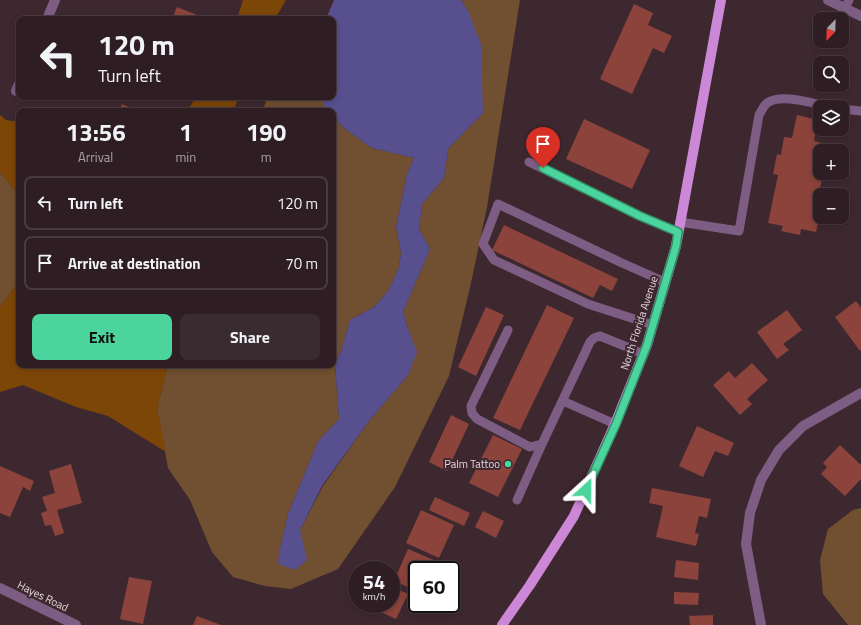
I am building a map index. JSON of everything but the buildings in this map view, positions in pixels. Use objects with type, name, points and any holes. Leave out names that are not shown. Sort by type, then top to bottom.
[{"type":"main road","name":"North Florida Avenue","points":[[502,625],[530,585],[574,516],[616,424],[644,354],[676,246],[721,0]]},
{"type":"street","points":[[48,16],[55,0]]},
{"type":"street","points":[[828,0],[847,4],[861,16]]},
{"type":"street","points":[[761,625],[746,544],[750,513],[761,480],[779,450],[803,426],[861,393]]},
{"type":"street","name":"Hayes Road","points":[[0,588],[76,625]]},
{"type":"lane","points":[[529,162],[640,216],[679,227],[739,231],[759,115],[767,104],[778,100],[790,99],[813,104]]},
{"type":"lane","points":[[849,110],[861,111]]},
{"type":"lane","points":[[653,326],[588,304],[494,260],[483,244],[498,204],[665,282]]},
{"type":"lane","points":[[508,330],[472,406],[472,413],[476,419],[530,447],[542,444]]},
{"type":"lane","points":[[517,500],[590,342],[594,338],[600,336],[644,354]]},
{"type":"lane","points":[[563,401],[616,424]]},
{"type":"shaded area","points":[[243,0],[286,0],[277,16],[238,16]]},
{"type":"shaded area","points":[[334,0],[461,0],[468,11],[481,44],[483,113],[448,149],[444,178],[422,204],[419,229],[430,249],[403,312],[417,352],[408,375],[369,421],[322,486],[300,530],[307,560],[295,570],[278,564],[288,514],[318,441],[339,419],[335,368],[350,320],[374,307],[389,290],[399,267],[401,253],[396,227],[407,174],[414,158],[372,148],[345,129],[336,119],[336,108],[325,108],[322,100],[336,100],[336,16],[327,16]]},
{"type":"shaded area","points":[[461,0],[520,0],[487,207],[449,376],[395,487],[338,569],[291,589],[265,586],[233,577],[212,552],[190,500],[168,468],[157,409],[167,368],[335,368],[339,419],[318,441],[288,514],[279,553],[300,530],[323,486],[369,421],[408,375],[408,329],[403,312],[430,249],[419,229],[422,204],[444,178],[448,149],[483,113],[468,11]]},
{"type":"shaded area","points":[[194,100],[238,100],[234,108],[189,108]]},
{"type":"shaded area","points":[[266,100],[322,100],[326,108],[264,108]]},
{"type":"shaded area","points":[[0,115],[6,120],[16,122],[16,191],[0,172]]},
{"type":"shaded area","points":[[336,119],[345,129],[372,148],[414,158],[407,174],[396,227],[401,253],[399,267],[389,290],[374,307],[350,320],[341,351],[336,362]]},
{"type":"shaded area","points":[[0,172],[16,191],[16,285],[0,307]]},
{"type":"shaded area","points":[[16,285],[16,368],[167,368],[157,409],[166,452],[108,416],[76,407],[23,385],[0,392],[0,307]]},
{"type":"shaded area","points":[[861,508],[861,625],[848,625],[823,594],[820,560],[828,529],[853,510]]},
{"type":"place","name":"Palm Tattoo","points":[[508,464]]},
{"type":"route","points":[[543,168],[640,216],[678,232],[676,246],[647,345],[616,424],[586,490]]}]
